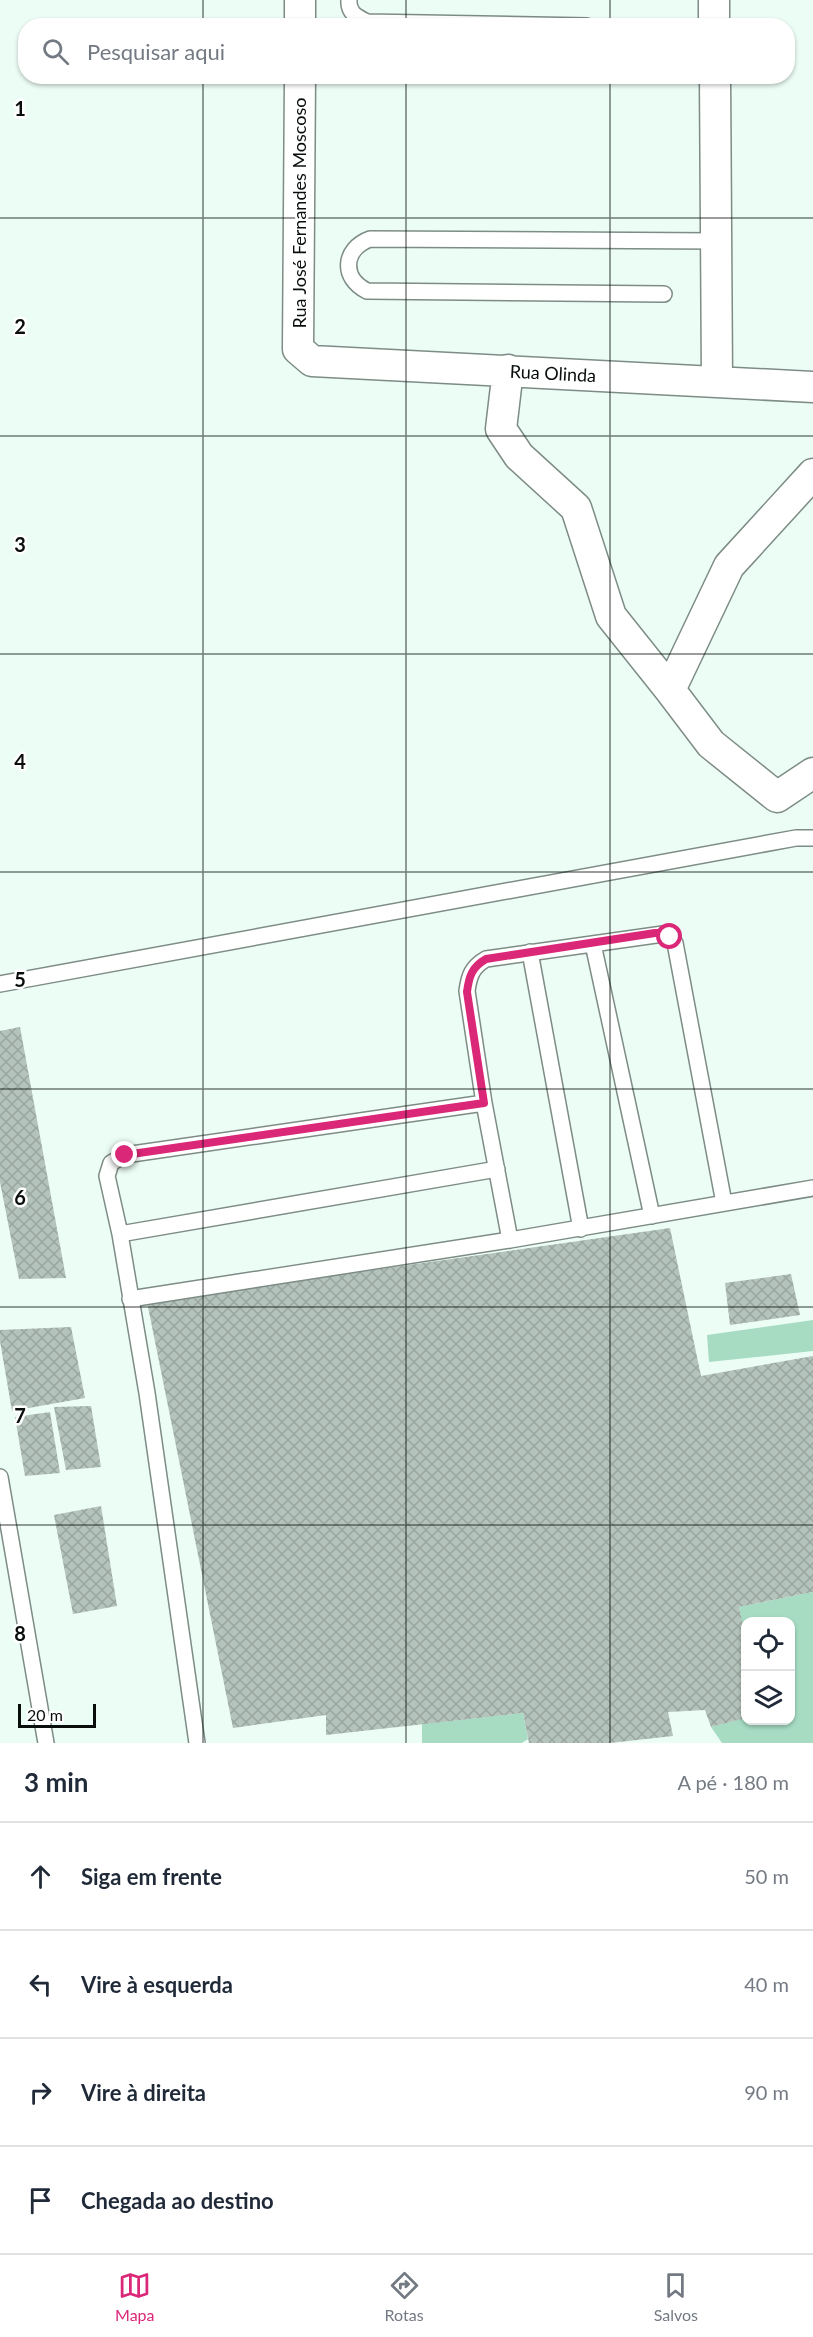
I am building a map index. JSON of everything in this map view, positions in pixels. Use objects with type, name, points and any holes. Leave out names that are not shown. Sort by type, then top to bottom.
[{"type":"street","points":[[300,0],[300,18]]},
{"type":"street","points":[[714,0],[714,18]]},
{"type":"street","name":"Rua José Fernandes Moscoso","points":[[298,349],[300,84]]},
{"type":"street","points":[[715,84],[717,380]]},
{"type":"street","name":"Rua Olinda","points":[[298,349],[312,361],[717,380],[813,387]]},
{"type":"street","points":[[508,370],[501,429],[519,456],[576,508],[611,616],[711,744],[777,797],[813,773]]},
{"type":"street","points":[[670,690],[729,566],[813,474]]},
{"type":"lane","points":[[349,0],[355,16],[359,18]]},
{"type":"lane","points":[[664,294],[367,291],[355,285],[349,274],[350,257],[358,243],[370,239],[716,241]]},
{"type":"lane","points":[[0,984],[796,838],[813,838]]},
{"type":"lane","points":[[510,1240],[484,1103],[467,992],[469,976],[476,965],[486,959],[655,933],[663,933],[670,937],[675,943],[724,1203]]},
{"type":"lane","points":[[593,944],[652,1216]]},
{"type":"lane","points":[[530,952],[581,1229]]},
{"type":"lane","points":[[197,1743],[147,1393],[129,1299],[120,1234],[107,1176],[111,1163],[125,1155],[484,1103]]},
{"type":"lane","points":[[120,1234],[497,1169]]},
{"type":"lane","points":[[129,1299],[581,1229],[813,1188]]},
{"type":"lane","points":[[0,1478],[46,1743]]},
{"type":"green space","points":[[813,1320],[813,1351],[709,1362],[707,1335]]},
{"type":"green space","points":[[813,1592],[813,1743],[722,1743],[711,1727],[741,1719],[741,1725],[795,1725],[795,1617],[741,1618],[739,1607]]},
{"type":"green space","points":[[523,1713],[528,1739],[522,1743],[422,1743],[422,1724]]},
{"type":"building","points":[[20,1027],[66,1278],[19,1279],[0,1182],[0,1031]]},
{"type":"building","points":[[670,1228],[701,1376],[813,1356],[813,1592],[739,1607],[741,1617],[741,1719],[711,1727],[705,1710],[668,1712],[673,1736],[610,1743],[529,1743],[523,1713],[326,1735],[326,1715],[233,1728],[147,1302]]},
{"type":"building","points":[[791,1274],[800,1315],[730,1325],[725,1283]]},
{"type":"building","points":[[71,1327],[85,1398],[12,1411],[0,1330]]},
{"type":"building","points":[[91,1406],[101,1467],[66,1470],[54,1407]]},
{"type":"building","points":[[50,1412],[60,1473],[25,1476],[15,1417]]},
{"type":"building","points":[[101,1506],[117,1606],[73,1614],[54,1515]]},
{"type":"route","points":[[125,1155],[484,1103],[467,992],[469,976],[476,965],[486,959],[655,933],[663,933],[670,937]]}]
